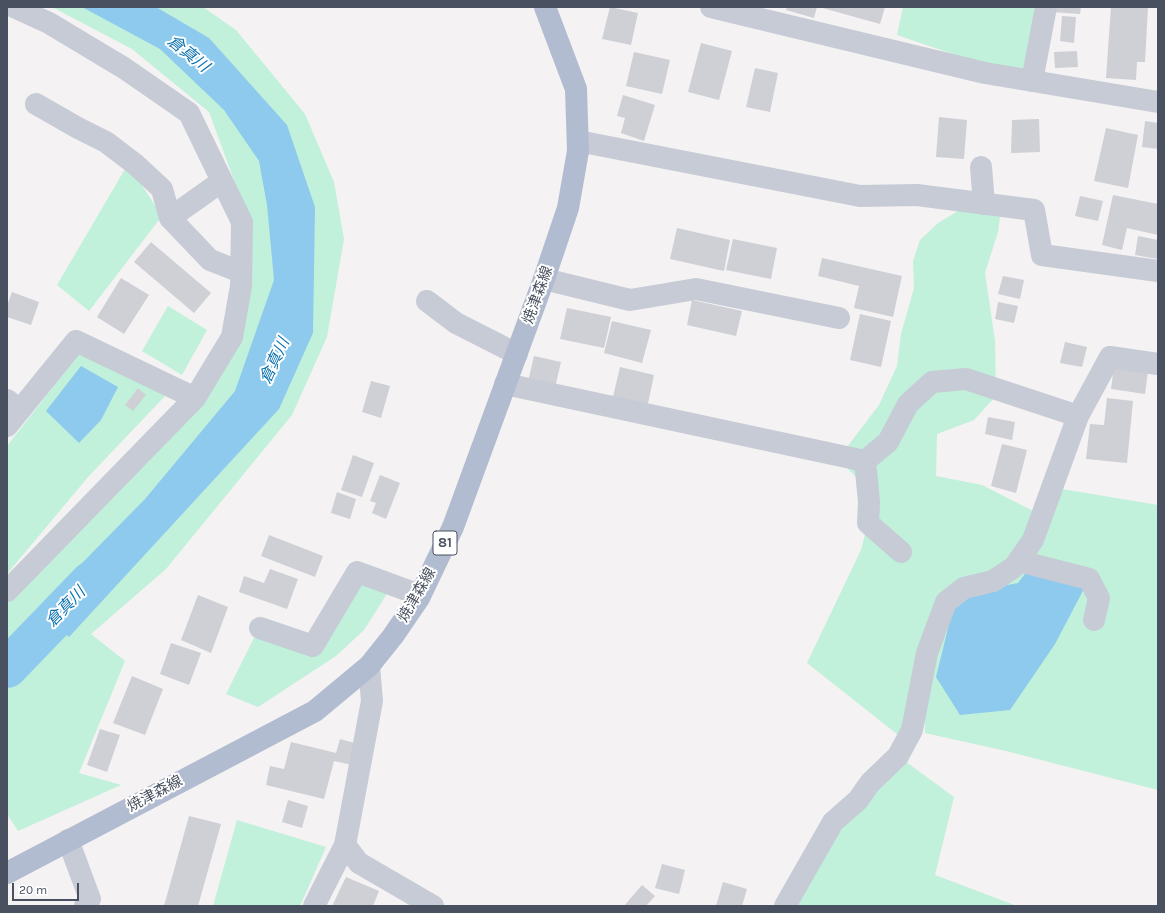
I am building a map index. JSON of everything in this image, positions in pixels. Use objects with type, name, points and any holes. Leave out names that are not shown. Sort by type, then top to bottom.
[{"type":"main road","name":"焼津森線","points":[[7,873],[315,710],[369,666],[393,636],[420,595],[453,527],[517,354],[568,208],[578,152],[576,89],[545,7]]},
{"type":"street","points":[[7,591],[195,398],[232,337],[241,286],[242,222],[189,113],[124,68],[49,23],[14,7]]},
{"type":"street","points":[[711,7],[985,73],[1158,102]]},
{"type":"street","points":[[1032,81],[1046,7]]},
{"type":"street","points":[[36,104],[106,142],[135,164],[162,189],[170,218],[210,260],[241,272]]},
{"type":"street","points":[[578,141],[860,196],[917,195],[1034,210],[1042,254],[1158,271]]},
{"type":"street","points":[[981,167],[984,204]]},
{"type":"street","points":[[170,218],[222,181]]},
{"type":"street","points":[[544,279],[630,300],[696,289],[839,318]]},
{"type":"street","points":[[427,301],[456,323],[517,354]]},
{"type":"street","points":[[11,412],[76,341],[195,398]]},
{"type":"street","points":[[784,906],[833,822],[858,800],[870,784],[898,756],[912,730],[927,653],[946,602],[964,588],[993,581],[1014,567],[1033,540],[1078,416],[1110,357],[1158,364]]},
{"type":"street","points":[[865,462],[888,442],[908,404],[932,382],[966,379],[1078,416]]},
{"type":"street","points":[[505,384],[865,462]]},
{"type":"street","points":[[865,462],[868,524],[901,552]]},
{"type":"street","points":[[1019,561],[1088,579],[1099,598],[1094,620]]},
{"type":"street","points":[[260,628],[313,646],[357,572],[420,595]]},
{"type":"street","points":[[314,906],[344,845],[372,701],[369,666]]},
{"type":"street","points":[[68,840],[90,899],[85,906]]},
{"type":"street","points":[[344,845],[359,863],[433,906]]},
{"type":"green space","points":[[52,7],[203,7],[236,30],[305,114],[334,182],[344,239],[327,337],[292,415],[166,569],[91,634],[125,661],[79,773],[121,785],[18,831],[7,814],[7,594],[230,348],[242,202],[209,112],[132,49]]},
{"type":"green space","points":[[903,7],[1035,7],[1032,81],[897,35]]},
{"type":"green space","points":[[128,164],[162,216],[89,311],[57,285]]},
{"type":"green space","points":[[958,211],[985,212],[1000,217],[998,232],[985,273],[995,341],[996,396],[974,420],[937,434],[936,476],[982,485],[1033,511],[1031,566],[1062,489],[1158,505],[1158,790],[1006,751],[925,733],[924,668],[902,738],[807,663],[861,550],[868,523],[862,483],[838,459],[879,405],[897,366],[901,334],[914,288],[913,261],[920,240],[938,223]]},
{"type":"green space","points":[[168,306],[207,330],[182,375],[142,351]]},
{"type":"green space","points":[[85,346],[166,395],[88,477],[7,574],[7,446]]},
{"type":"green space","points":[[360,582],[390,589],[364,630],[336,656],[258,707],[226,694],[256,634],[310,650]]},
{"type":"green space","points":[[898,756],[954,797],[935,875],[1017,906],[785,906],[833,822]]},
{"type":"green space","points":[[237,820],[326,847],[300,906],[213,906]]},
{"type":"water","points":[[82,7],[156,7],[209,38],[287,125],[315,207],[313,333],[279,409],[69,637],[38,608],[145,499],[235,391],[274,280],[267,205],[259,161],[224,110],[160,49]]},
{"type":"water","points":[[81,366],[118,387],[101,420],[79,443],[46,411]]},
{"type":"water","points":[[1031,566],[1086,585],[1055,644],[1010,710],[960,715],[936,677],[953,608],[965,593],[1018,583]]},
{"type":"water","points":[[32,622],[49,638],[7,676],[7,654]]},
{"type":"building","points":[[610,7],[638,13],[631,45],[602,39]]},
{"type":"building","points":[[787,7],[817,7],[814,18],[786,10]]},
{"type":"building","points":[[819,7],[885,7],[880,24]]},
{"type":"building","points":[[1052,7],[1081,7],[1080,14],[1052,12]]},
{"type":"building","points":[[1111,7],[1148,7],[1145,62],[1137,62],[1136,80],[1106,78]]},
{"type":"building","points":[[1062,16],[1076,17],[1074,43],[1060,41]]},
{"type":"building","points":[[701,43],[732,51],[719,100],[688,92]]},
{"type":"building","points":[[1077,51],[1078,67],[1055,68],[1054,52]]},
{"type":"building","points":[[634,52],[670,60],[662,94],[626,86]]},
{"type":"building","points":[[755,68],[778,73],[770,112],[746,107]]},
{"type":"building","points":[[623,95],[655,105],[644,141],[621,133],[625,118],[617,116]]},
{"type":"building","points":[[939,117],[967,120],[964,159],[936,157]]},
{"type":"building","points":[[1039,119],[1040,152],[1011,153],[1012,120]]},
{"type":"building","points":[[1145,121],[1158,123],[1158,149],[1142,147]]},
{"type":"building","points":[[1106,128],[1138,135],[1128,188],[1094,181]]},
{"type":"building","points":[[1113,195],[1158,204],[1158,235],[1127,228],[1122,250],[1102,245]]},
{"type":"building","points":[[1080,196],[1103,201],[1098,221],[1075,216]]},
{"type":"building","points":[[677,228],[730,240],[724,271],[670,259]]},
{"type":"building","points":[[1138,236],[1158,240],[1158,259],[1135,255]]},
{"type":"building","points":[[733,239],[777,248],[771,279],[726,270]]},
{"type":"building","points":[[151,242],[211,293],[194,313],[134,262]]},
{"type":"building","points":[[822,258],[902,276],[893,317],[854,308],[859,286],[818,276]]},
{"type":"building","points":[[1003,276],[1024,280],[1020,299],[998,294]]},
{"type":"building","points":[[121,278],[149,295],[124,334],[97,317]]},
{"type":"building","points":[[12,292],[39,302],[31,325],[7,317],[7,306]]},
{"type":"building","points":[[692,300],[742,311],[736,336],[687,325]]},
{"type":"building","points":[[998,302],[1018,306],[1014,323],[995,319]]},
{"type":"building","points":[[567,308],[611,317],[604,348],[560,339]]},
{"type":"building","points":[[860,314],[891,321],[881,367],[850,360]]},
{"type":"building","points":[[612,321],[651,330],[642,363],[604,353]]},
{"type":"building","points":[[1065,342],[1087,347],[1082,367],[1060,363]]},
{"type":"building","points":[[534,356],[561,362],[554,392],[527,386]]},
{"type":"building","points":[[1114,366],[1148,371],[1145,394],[1111,389]]},
{"type":"building","points":[[620,367],[654,375],[647,408],[612,401]]},
{"type":"building","points":[[371,381],[390,386],[381,418],[362,412]]},
{"type":"building","points":[[138,388],[146,395],[133,411],[125,405]]},
{"type":"building","points":[[1107,398],[1133,401],[1127,463],[1086,459],[1090,424],[1104,425]]},
{"type":"building","points":[[988,417],[1015,422],[1012,440],[985,434]]},
{"type":"building","points":[[1002,444],[1027,450],[1016,493],[991,486]]},
{"type":"building","points":[[353,455],[374,463],[362,497],[341,490]]},
{"type":"building","points":[[380,475],[400,483],[386,519],[372,513],[376,503],[370,501]]},
{"type":"building","points":[[337,492],[356,499],[350,519],[331,513]]},
{"type":"building","points":[[269,535],[323,556],[315,577],[261,556]]},
{"type":"building","points":[[270,569],[298,579],[287,609],[239,592],[244,576],[264,583]]},
{"type":"building","points":[[198,595],[228,607],[211,653],[181,640]]},
{"type":"building","points":[[171,643],[201,653],[189,685],[160,674]]},
{"type":"building","points":[[132,676],[163,689],[145,735],[113,723]]},
{"type":"building","points":[[100,729],[120,735],[107,772],[87,765]]},
{"type":"building","points":[[340,739],[358,744],[352,765],[334,761],[324,799],[266,785],[270,766],[284,769],[291,742],[336,753]]},
{"type":"building","points":[[288,800],[308,806],[302,828],[282,822]]},
{"type":"building","points":[[189,816],[221,824],[198,906],[164,906]]},
{"type":"building","points":[[662,864],[685,870],[679,894],[655,888]]},
{"type":"building","points":[[346,877],[379,891],[373,906],[332,906]]},
{"type":"building","points":[[723,882],[747,889],[742,906],[716,906]]},
{"type":"building","points":[[642,885],[655,896],[646,906],[624,906]]},
{"type":"waterway","name":"倉真川","points":[[7,668],[91,581]]}]
